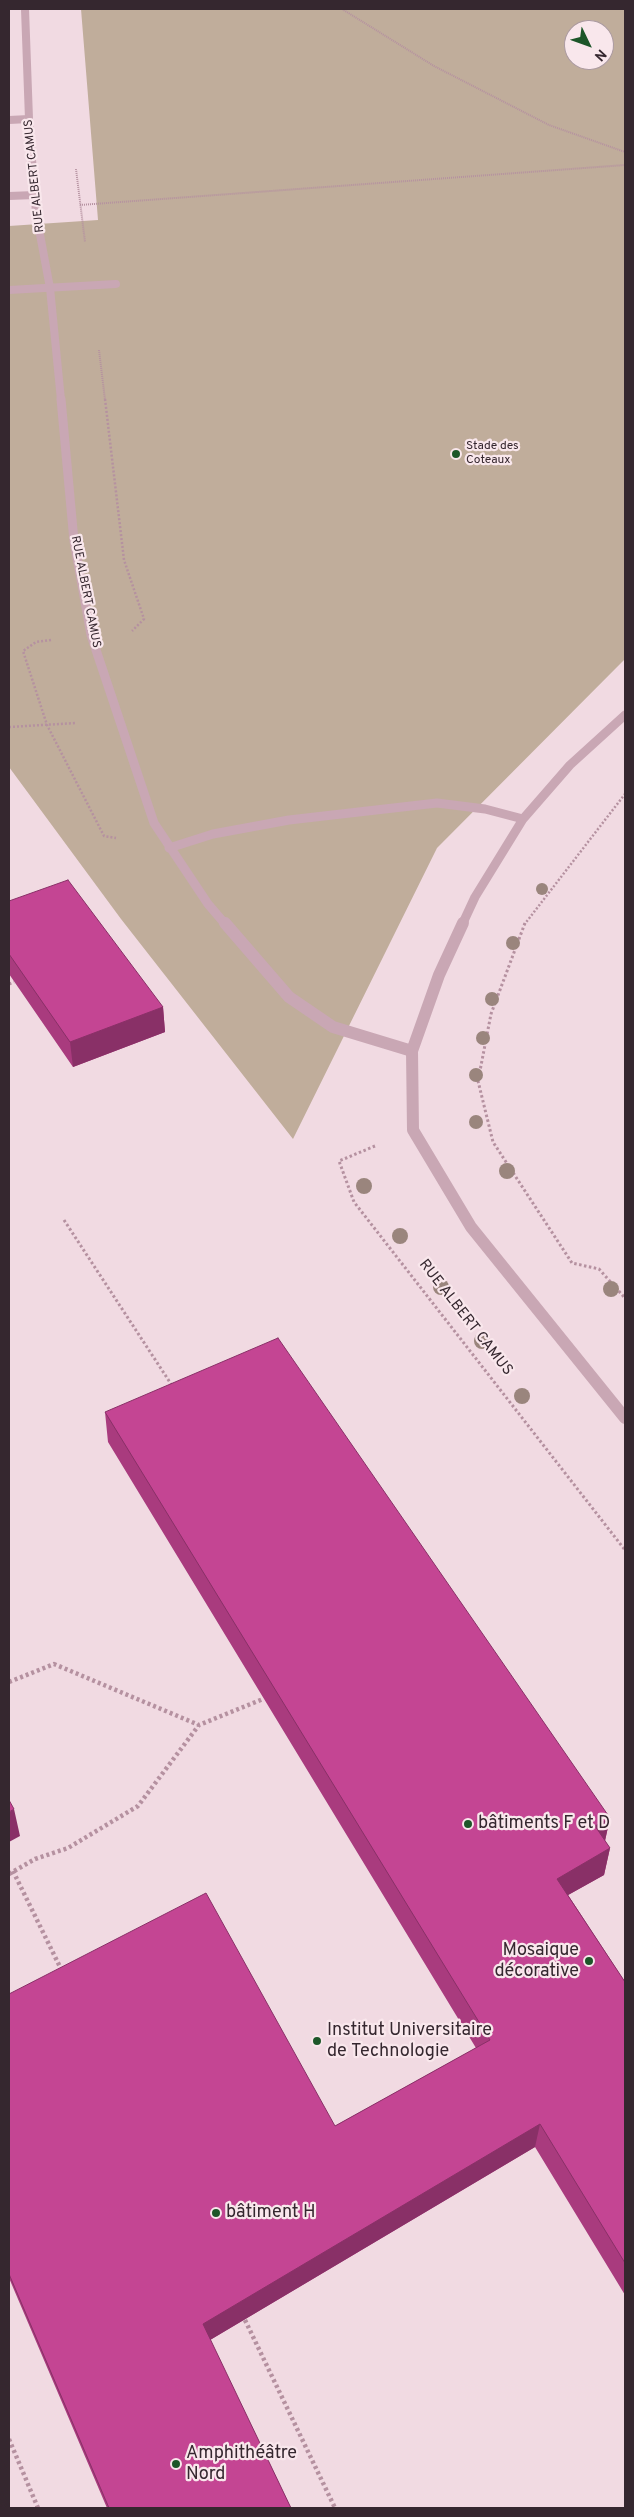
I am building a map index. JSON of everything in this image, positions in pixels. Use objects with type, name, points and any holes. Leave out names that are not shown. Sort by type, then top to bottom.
[{"type":"street","name":"RUE ALBERT CAMUS","points":[[25,9],[29,119],[36,213],[50,288],[74,541],[91,635],[154,823],[208,904],[289,996],[333,1027],[412,1051]]},
{"type":"street","points":[[9,120],[29,119]]},
{"type":"street","points":[[9,196],[35,194]]},
{"type":"street","points":[[9,290],[116,284]]},
{"type":"street","points":[[625,715],[570,765],[523,819],[471,906],[439,975],[412,1051],[413,1130],[471,1227],[625,1418]]},
{"type":"street","points":[[169,848],[213,834],[289,820],[437,803],[485,809],[523,819]]},
{"type":"path","points":[[342,9],[434,66],[549,125],[625,152]]},
{"type":"path","points":[[36,213],[80,205],[625,165]]},
{"type":"path","points":[[9,727],[119,720]]},
{"type":"path","points":[[625,794],[523,926],[490,1014],[478,1081],[493,1142],[572,1264],[599,1269],[625,1298]]},
{"type":"path","points":[[9,984],[14,982]]},
{"type":"path","name":"RUE ALBERT CAMUS","points":[[413,1130],[339,1161],[354,1202],[625,1550]]},
{"type":"path","points":[[64,1220],[176,1392]]},
{"type":"path","points":[[9,1682],[54,1664],[199,1725]]},
{"type":"path","points":[[63,1972],[11,1872],[35,1859],[68,1848],[138,1806],[199,1725],[263,1699]]},
{"type":"path","points":[[245,2320],[335,2508]]},
{"type":"path","points":[[9,2439],[38,2508]]},
{"type":"shaded area","points":[[81,9],[625,9],[625,659],[437,848],[293,1139],[121,919],[9,767],[9,226],[98,220]]},
{"type":"building","points":[[68,880],[163,1007],[70,1042],[9,954],[9,901]]},
{"type":"building","points":[[278,1338],[610,1818],[595,1826],[610,1848],[557,1879],[625,1982],[625,2263],[540,2124],[203,2324],[291,2508],[109,2508],[9,2274],[9,1994],[206,1893],[335,2126],[490,2040],[105,1412]]},
{"type":"building","points":[[9,1800],[14,1809],[9,1812]]},
{"type":"place","name":"Stade des Coteaux","points":[[456,454]]},
{"type":"place","name":"bâtiments F et D","points":[[468,1824]]},
{"type":"place","name":"Mosaique décorative","points":[[589,1961]]},
{"type":"place","name":"Institut Universitaire de Technologie","points":[[317,2041]]},
{"type":"place","name":"bâtiment H","points":[[216,2213]]},
{"type":"place","name":"Amphithéâtre Nord","points":[[176,2464]]}]
